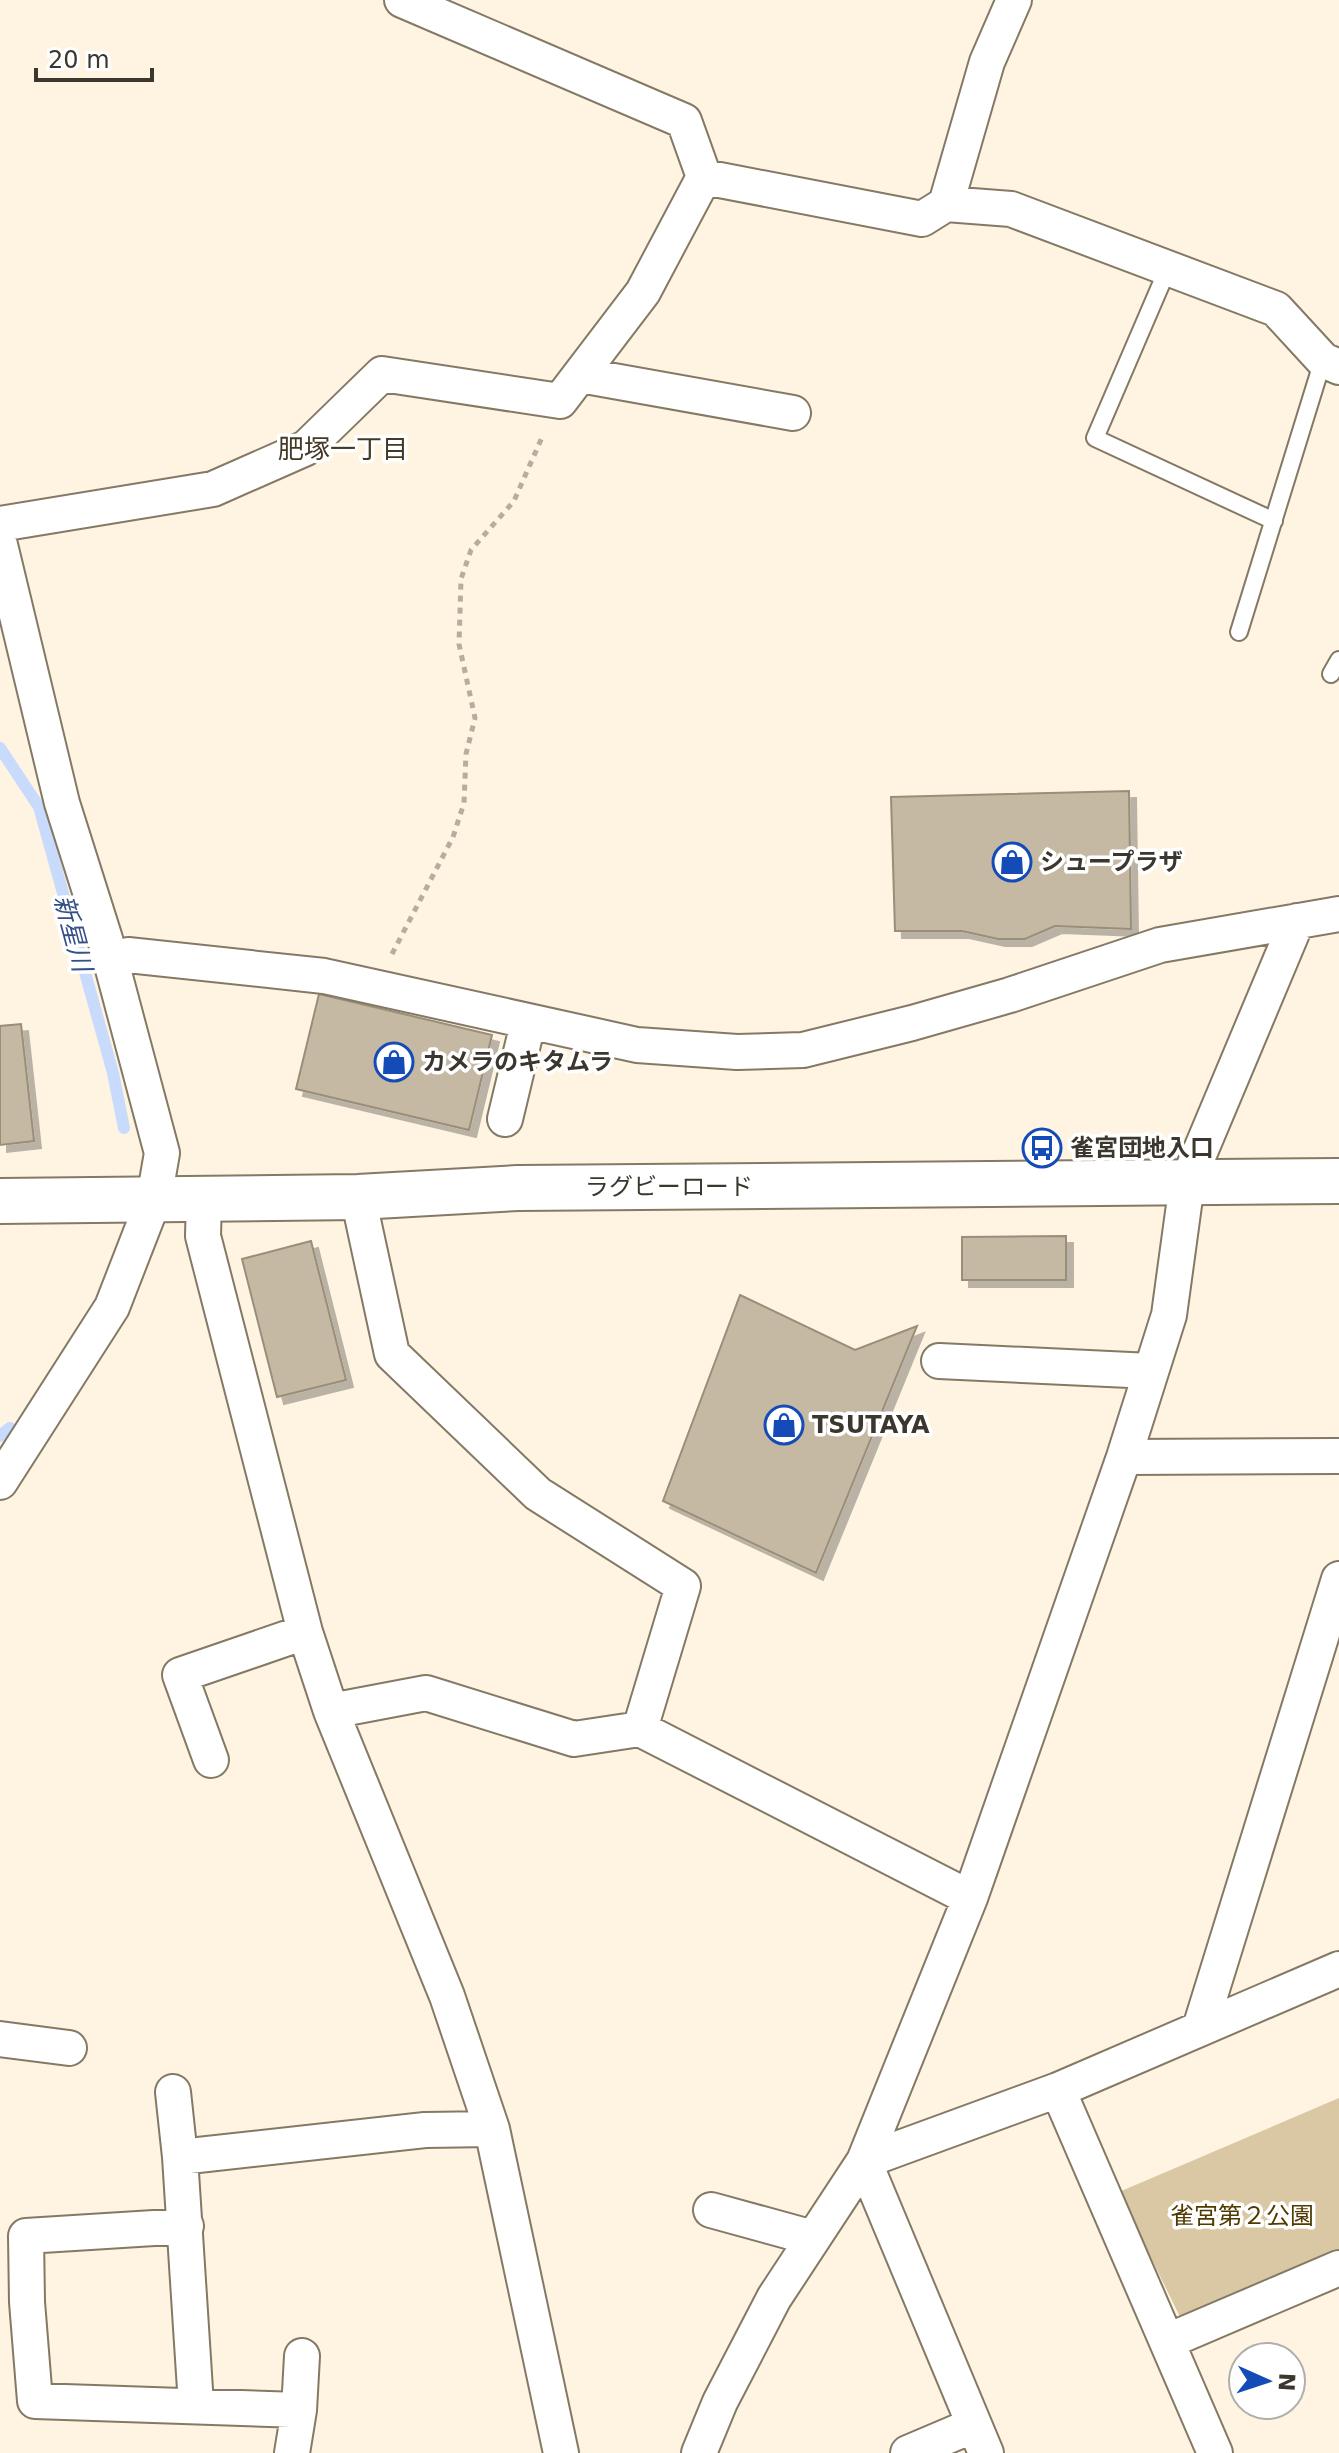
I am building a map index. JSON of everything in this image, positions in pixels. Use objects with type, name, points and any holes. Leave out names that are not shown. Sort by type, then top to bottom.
[{"type":"street","points":[[0,1482],[112,1307],[154,1199],[162,1153],[111,960],[62,803],[0,544],[213,489],[306,448],[382,374],[560,401],[643,292],[704,177],[684,121],[402,0]]},
{"type":"street","points":[[946,204],[987,62],[1014,0]]},
{"type":"street","points":[[704,177],[922,219],[946,204],[1011,209],[1276,309],[1331,364]]},
{"type":"street","points":[[580,375],[793,413]]},
{"type":"street","points":[[111,960],[128,955],[324,976],[637,1045],[737,1052],[803,1050],[926,1019],[1160,945],[1339,914]]},
{"type":"street","points":[[699,2453],[720,2402],[774,2298],[864,2161],[970,1898],[1124,1457],[1169,1315],[1187,1183],[1297,921]]},
{"type":"street","points":[[505,1119],[528,1023]]},
{"type":"street","name":"ラグビーロード","points":[[0,1201],[358,1197],[518,1188],[1339,1181]]},
{"type":"street","points":[[358,1197],[392,1354],[538,1494],[683,1586],[640,1729]]},
{"type":"street","points":[[204,1198],[203,1236],[305,1632],[331,1711],[447,1996],[492,2129],[561,2453]]},
{"type":"street","points":[[939,1361],[1151,1371]]},
{"type":"street","points":[[1124,1457],[1339,1456]]},
{"type":"street","points":[[1200,2028],[1339,1579]]},
{"type":"street","points":[[211,1760],[180,1675],[305,1632]]},
{"type":"street","points":[[331,1711],[426,1693],[574,1739],[640,1729],[970,1898]]},
{"type":"street","points":[[864,2161],[1058,2090],[1339,1969]]},
{"type":"street","points":[[0,2039],[69,2048]]},
{"type":"street","points":[[1058,2090],[1215,2453]]},
{"type":"street","points":[[173,2092],[186,2226],[196,2405]]},
{"type":"street","points":[[180,2157],[425,2130],[492,2129]]},
{"type":"street","points":[[864,2161],[980,2439],[908,2453]]},
{"type":"street","points":[[711,2210],[813,2238]]},
{"type":"street","points":[[186,2226],[26,2236],[14,2303],[35,2401],[299,2410]]},
{"type":"street","points":[[1168,2341],[1339,2268]]},
{"type":"street","points":[[292,2453],[299,2410],[302,2356]]},
{"type":"lane","points":[[1168,268],[1095,438],[1274,521]]},
{"type":"lane","points":[[1239,632],[1274,521],[1331,364]]},
{"type":"path","points":[[375,988],[453,837],[464,803],[466,754],[475,718],[459,644],[461,579],[471,550],[514,501],[557,401]]},
{"type":"green space","name":"雀宮第２公園","points":[[1339,2098],[1339,2252],[1181,2319],[1119,2192]]},
{"type":"building","name":"シュープラザ","points":[[1129,791],[1131,929],[1055,926],[1025,939],[998,939],[962,931],[895,931],[891,797]]},
{"type":"building","points":[[319,994],[492,1035],[469,1130],[296,1089]]},
{"type":"building","points":[[21,1024],[34,1141],[0,1145],[0,1026]]},
{"type":"building","points":[[1066,1236],[1066,1280],[962,1280],[962,1237]]},
{"type":"building","points":[[311,1241],[346,1380],[277,1397],[242,1259]]},
{"type":"building","name":"TSUTAYA","points":[[740,1295],[855,1350],[917,1326],[816,1573],[663,1501]]},
{"type":"waterway","name":"新星川","points":[[0,748],[39,807],[113,1073],[124,1128]]},
{"type":"waterway","name":"新星川","points":[[0,1436],[10,1428]]},
{"type":"place","name":"シュープラザ","points":[[1012,862]]},
{"type":"place","name":"カメラのキタムラ","points":[[394,1062]]},
{"type":"place","name":"雀宮団地入口","points":[[1042,1148]]},
{"type":"place","name":"TSUTAYA","points":[[784,1425]]},
{"type":"district","name":"肥塚一丁目","points":[[343,449]]}]
